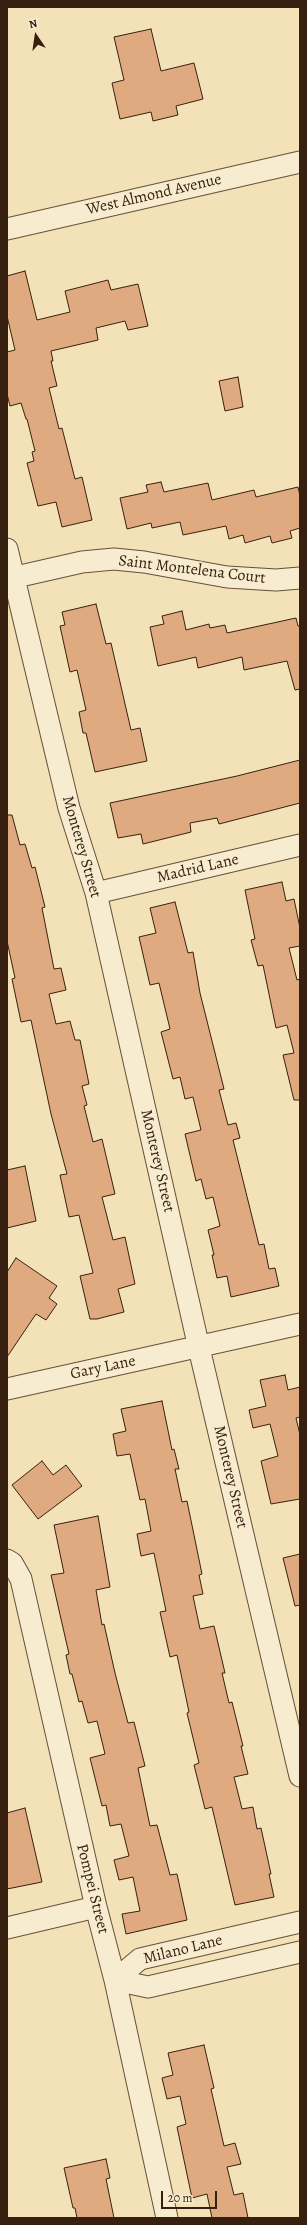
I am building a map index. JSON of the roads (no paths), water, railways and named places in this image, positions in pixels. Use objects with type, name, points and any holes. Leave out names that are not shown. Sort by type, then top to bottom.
[{"type":"street","name":"West Almond Avenue","points":[[7,229],[300,162]]},
{"type":"street","name":"Monterey Street","points":[[7,548],[10,578],[69,808],[96,893],[199,1348],[300,1776]]},
{"type":"street","name":"Saint Montelena Court","points":[[10,578],[82,562],[114,560],[144,562],[227,577],[276,580],[300,578]]},
{"type":"street","name":"Madrid Lane","points":[[96,893],[300,845]]},
{"type":"street","name":"Gary Lane","points":[[7,1389],[199,1348],[300,1324]]},
{"type":"street","name":"Pompei Street","points":[[9,1562],[21,1579],[96,1907],[115,1980],[167,2218]]},
{"type":"street","points":[[7,1928],[96,1907]]},
{"type":"street","name":"Milano Lane","points":[[115,1980],[140,1959],[300,1922]]},
{"type":"street","name":"Milano Lane","points":[[115,1980],[148,1987],[300,1952]]}]
